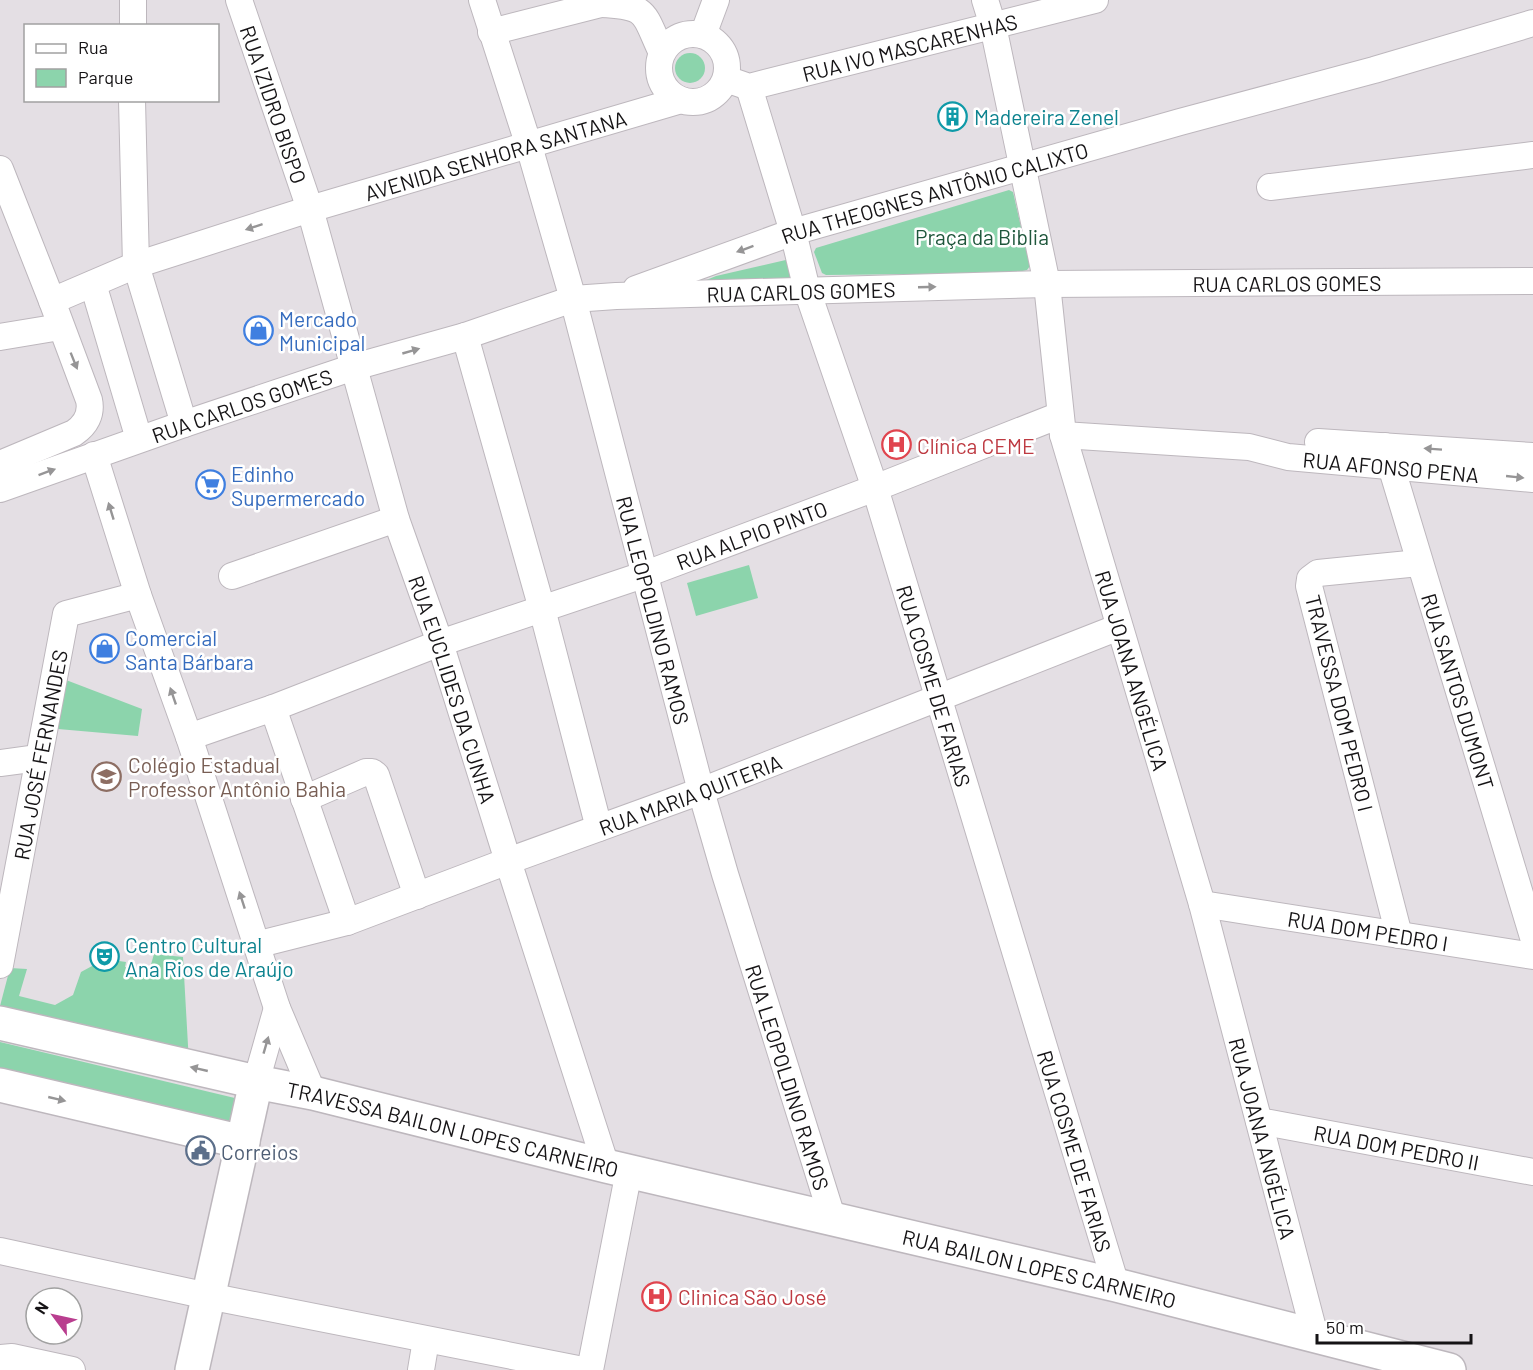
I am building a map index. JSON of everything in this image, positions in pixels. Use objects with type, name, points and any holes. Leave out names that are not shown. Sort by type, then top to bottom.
[{"type":"main road","name":"TRAVESSA BAILON LOPES CARNEIRO","points":[[0,1023],[256,1082],[314,1093],[618,1168]]},
{"type":"main road","points":[[192,1370],[256,1082]]},
{"type":"main road","points":[[0,1085],[243,1142]]},
{"type":"main road","name":"RUA BAILON LOPES CARNEIRO","points":[[618,1168],[833,1220],[1116,1284],[1449,1370]]},
{"type":"street","points":[[133,0],[133,24]]},
{"type":"street","name":"RUA IZIDRO BISPO","points":[[239,0],[310,209]]},
{"type":"street","name":"RUA LEOPOLDINO RAMOS","points":[[482,0],[573,299],[701,791],[833,1220]]},
{"type":"street","points":[[703,35],[716,0]]},
{"type":"street","name":"RUA JOANA ANGÉLICA","points":[[985,0],[993,26],[1047,284],[1062,425],[1119,627],[1202,904],[1315,1336]]},
{"type":"street","name":"RUA IVO MASCARENHAS","points":[[738,83],[993,26],[1095,0]]},
{"type":"street","points":[[491,32],[600,2],[640,10],[662,52]]},
{"type":"street","name":"RUA THEOGNES ANTÔNIO CALIXTO","points":[[616,296],[793,231],[1374,70],[1533,23]]},
{"type":"street","points":[[681,100],[664,86],[660,75],[659,63],[662,52],[675,38],[693,33],[713,39],[721,47],[728,68],[738,83]]},
{"type":"street","name":"AVENIDA SENHORA SANTANA","points":[[52,301],[136,265],[310,209],[681,100],[702,101],[721,89],[738,83]]},
{"type":"street","name":"RUA COSME DE FARIAS","points":[[738,83],[793,231],[807,290],[875,488],[1116,1284]]},
{"type":"street","points":[[132,102],[136,265],[184,424]]},
{"type":"street","points":[[1270,187],[1533,155]]},
{"type":"street","points":[[0,169],[52,301],[91,409],[87,420],[74,433],[0,464]]},
{"type":"street","name":"RUA EUCLIDES DA CUNHA","points":[[310,209],[396,519],[440,643],[508,861],[618,1168]]},
{"type":"street","name":"RUA CARLOS GOMES","points":[[0,489],[139,439],[354,367],[465,336],[573,299],[1047,284],[1533,281]]},
{"type":"street","points":[[93,284],[139,439]]},
{"type":"street","points":[[0,337],[60,327]]},
{"type":"street","points":[[465,336],[542,609],[599,828]]},
{"type":"street","name":"RUA AFONSO PENA","points":[[1062,425],[1249,447],[1288,457],[1533,456]]},
{"type":"street","name":"RUA ALPIO PINTO","points":[[189,737],[273,708],[440,643],[646,574],[875,488],[1062,425]]},
{"type":"street","points":[[94,455],[138,595],[189,737],[277,1008],[314,1093]]},
{"type":"street","name":"RUA AFONSO PENA","points":[[1388,456],[1533,479]]},
{"type":"street","name":"RUA SANTOS DUMONT","points":[[1388,456],[1533,937]]},
{"type":"street","points":[[232,576],[396,519]]},
{"type":"street","name":"TRAVESSA DOM PEDRO I","points":[[1399,935],[1312,597],[1310,579],[1318,573],[1419,563]]},
{"type":"street","name":"RUA JOSÉ FERNANDES","points":[[0,965],[66,614],[138,595]]},
{"type":"street","name":"RUA MARIA QUITERIA","points":[[256,945],[347,922],[701,791],[1119,627]]},
{"type":"street","points":[[273,708],[347,922]]},
{"type":"street","points":[[0,763],[38,758]]},
{"type":"street","points":[[304,799],[366,772],[376,775],[417,896]]},
{"type":"street","name":"RUA DOM PEDRO I","points":[[1202,904],[1533,956]]},
{"type":"street","points":[[256,1082],[277,1008]]},
{"type":"street","name":"RUA DOM PEDRO II","points":[[1259,1121],[1533,1172]]},
{"type":"street","name":"TRAVESSA BAILON LOPES CARNEIRO","points":[[590,1370],[618,1168]]},
{"type":"street","points":[[0,1251],[208,1296],[583,1370]]},
{"type":"street","points":[[421,1370],[426,1340]]},
{"type":"street","points":[[0,1358],[12,1357],[72,1370]]},
{"type":"green space","points":[[690,53],[701,57],[705,68],[701,79],[690,83],[679,79],[675,68],[679,57]]},
{"type":"green space","name":"Praça da Biblia","points":[[1009,190],[1013,192],[1030,266],[1027,270],[1014,273],[826,275],[822,273],[814,252],[816,248]]},
{"type":"green space","points":[[790,259],[793,277],[788,281],[692,286],[716,276]]},
{"type":"green space","points":[[749,565],[758,598],[696,616],[687,583]]},
{"type":"green space","points":[[66,680],[142,709],[138,736],[58,729]]},
{"type":"green space","points":[[154,954],[183,957],[189,1063],[0,1020],[0,1006],[10,968],[27,969],[19,996],[55,1005],[73,995],[81,972],[105,959],[126,962],[125,967],[141,972],[150,968]]},
{"type":"green space","points":[[0,1042],[239,1099],[228,1139],[0,1082]]},
{"type":"place","name":"Madereira Zenel","points":[[953,116]]},
{"type":"place","name":"Mercado Municipal","points":[[258,330]]},
{"type":"place","name":"Clínica CEME","points":[[896,445]]},
{"type":"place","name":"Edinho Supermercado","points":[[210,485]]},
{"type":"place","name":"Comercial Santa Bárbara","points":[[104,649]]},
{"type":"place","name":"Colégio Estadual Professor Antônio Bahia","points":[[107,776]]},
{"type":"place","name":"Centro Cultural Ana Rios de Araújo","points":[[104,956]]},
{"type":"place","name":"Correios","points":[[200,1151]]},
{"type":"place","name":"Clinica São José","points":[[657,1296]]}]
